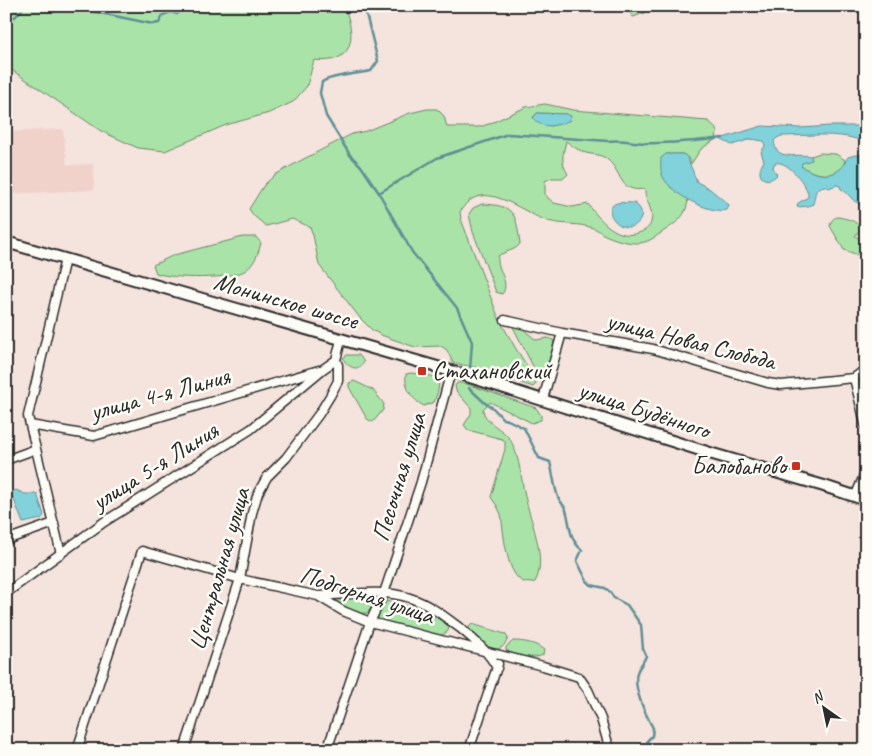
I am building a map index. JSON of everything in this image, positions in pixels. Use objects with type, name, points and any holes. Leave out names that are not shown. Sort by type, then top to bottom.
[{"type":"main road","name":"Монинское шоссе","points":[[6,242],[548,401]]},
{"type":"main road","name":"улица Будённого","points":[[548,401],[713,454],[861,498]]},
{"type":"street","points":[[61,554],[28,416],[65,259]]},
{"type":"street","name":"улица Новая Слобода","points":[[505,320],[562,333],[653,349],[768,383],[781,385],[854,378]]},
{"type":"street","points":[[548,401],[562,333]]},
{"type":"street","name":"Центральная улица","points":[[184,750],[240,579],[252,512],[258,493],[267,477],[286,458],[330,396],[338,381],[338,365],[336,360],[341,340]]},
{"type":"street","points":[[323,369],[336,360]]},
{"type":"street","name":"улица 4-я Линия","points":[[30,425],[94,436],[323,369]]},
{"type":"street","name":"улица 5-я Линия","points":[[6,593],[104,522],[252,429],[323,369]]},
{"type":"street","points":[[866,369],[854,378],[866,428]]},
{"type":"street","name":"Песочная улица","points":[[370,622],[384,594],[421,482],[451,371]]},
{"type":"street","points":[[6,460],[36,449]]},
{"type":"street","points":[[861,498],[866,471]]},
{"type":"street","points":[[6,540],[54,523]]},
{"type":"street","name":"Подгорная улица","points":[[77,750],[142,551],[240,579],[318,596],[343,611],[370,622],[579,677],[588,690],[602,719],[610,750]]},
{"type":"street","points":[[318,596],[384,594],[410,598],[427,606],[456,626],[486,652],[497,668]]},
{"type":"street","points":[[327,750],[370,622]]},
{"type":"street","points":[[469,750],[501,655]]},
{"type":"shaded area","points":[[63,129],[67,165],[93,164],[94,190],[6,194],[6,132]]},
{"type":"green space","points":[[6,6],[344,6],[348,17],[351,38],[349,46],[337,58],[314,60],[307,86],[293,102],[269,113],[226,125],[165,151],[138,148],[101,131],[6,66]]},
{"type":"green space","points":[[624,6],[649,6],[645,13],[633,17]]},
{"type":"green space","points":[[545,104],[573,110],[708,121],[715,127],[717,133],[716,139],[701,149],[691,164],[690,160],[683,154],[666,154],[670,187],[688,199],[687,204],[682,217],[654,238],[644,242],[626,242],[611,238],[588,226],[548,221],[502,199],[490,196],[479,196],[469,201],[460,212],[499,319],[534,376],[536,384],[533,387],[478,368],[453,363],[447,350],[441,346],[415,347],[372,330],[360,318],[319,265],[310,227],[292,219],[266,226],[249,209],[264,185],[275,175],[352,134],[366,131],[410,113],[427,109],[437,109],[444,116],[447,127],[479,127],[526,107]],"holes":[[[537,113],[567,114],[570,120],[551,126],[533,117]],[[566,141],[583,152],[606,158],[613,165],[625,185],[630,188],[645,189],[646,198],[652,213],[648,228],[633,234],[617,232],[604,223],[588,204],[572,207],[554,203],[548,198],[545,194],[545,181],[551,178],[564,178],[568,174],[563,162]]]},
{"type":"green space","points":[[820,153],[836,154],[845,160],[842,167],[832,174],[819,174],[801,166],[802,163],[811,160],[811,156]]},
{"type":"green space","points":[[482,204],[508,209],[515,219],[517,226],[520,244],[498,256],[505,285],[502,294],[496,292],[473,232],[469,214],[473,208]]},
{"type":"green space","points":[[838,217],[848,219],[859,225],[861,228],[855,236],[866,243],[866,255],[858,255],[844,250],[830,226],[832,220]]},
{"type":"green space","points":[[243,237],[256,237],[261,243],[252,264],[246,270],[239,273],[228,276],[201,278],[174,276],[156,273],[153,265],[174,255]]},
{"type":"green space","points":[[517,324],[536,340],[548,338],[553,340],[554,345],[544,379],[541,379],[537,374],[512,325]]},
{"type":"green space","points":[[347,355],[359,355],[364,362],[359,367],[353,368],[343,358]]},
{"type":"green space","points":[[411,373],[436,378],[439,386],[434,402],[424,406],[413,397],[406,384],[406,374]]},
{"type":"green space","points":[[354,381],[373,390],[384,404],[383,410],[373,422],[367,419],[349,387],[349,383]]},
{"type":"green space","points":[[457,383],[464,383],[536,408],[541,415],[541,420],[532,423],[490,402],[483,409],[487,419],[509,438],[517,456],[539,551],[539,573],[535,582],[525,582],[518,578],[512,569],[505,546],[501,514],[491,497],[505,449],[505,441],[468,430],[464,425],[471,414],[471,408],[456,391],[455,386]]},
{"type":"green space","points":[[328,598],[358,598],[371,603],[372,607],[367,613],[352,611]]},
{"type":"green space","points":[[386,601],[429,613],[444,622],[449,627],[448,631],[441,636],[380,622],[377,617]]},
{"type":"green space","points":[[472,624],[505,634],[508,638],[500,648],[489,647],[470,630],[469,627]]},
{"type":"green space","points":[[513,641],[534,644],[544,650],[543,655],[519,656],[506,650],[506,647]]},
{"type":"water","points":[[537,113],[567,114],[571,116],[570,120],[550,126],[541,124],[533,118]]},
{"type":"water","points":[[762,126],[800,128],[866,126],[866,143],[847,137],[825,135],[781,136],[774,141],[776,148],[783,154],[811,156],[812,160],[802,163],[801,166],[816,173],[827,175],[838,171],[848,157],[860,155],[866,157],[865,202],[861,204],[855,201],[840,186],[836,185],[829,188],[826,186],[819,188],[813,204],[798,207],[797,204],[808,197],[808,193],[803,183],[789,167],[784,164],[774,164],[773,168],[777,175],[769,179],[761,176],[761,167],[764,161],[761,152],[765,146],[764,141],[751,139],[732,145],[720,139]]},
{"type":"water","points":[[666,154],[683,154],[687,157],[697,182],[710,189],[729,205],[727,210],[701,206],[674,190],[667,183],[661,172],[661,158]]},
{"type":"water","points":[[634,203],[641,213],[638,223],[628,227],[622,226],[614,220],[610,212],[614,204]]},
{"type":"water","points":[[16,490],[25,494],[37,494],[44,515],[41,519],[23,523],[11,492]]},
{"type":"waterway","points":[[6,17],[15,17],[25,6]]},
{"type":"waterway","points":[[67,6],[153,24],[159,23],[163,15],[171,12],[177,14],[188,6]]},
{"type":"waterway","points":[[364,6],[378,61],[371,71],[338,76],[322,82],[320,93],[326,116],[350,155],[361,166],[379,193],[412,252],[457,308],[472,342],[470,370]]},
{"type":"waterway","points":[[379,193],[437,158],[508,134],[608,141],[622,140],[644,143],[684,142],[723,138]]},
{"type":"waterway","points":[[469,388],[503,419],[524,428],[539,458],[550,462],[557,493],[566,510],[572,536],[582,550],[577,561],[587,581],[591,585],[605,588],[614,598],[627,605],[641,625],[643,649],[646,656],[638,670],[636,684],[640,700],[653,728],[652,736],[647,741],[651,750]]},
{"type":"place","name":"Стахановский","points":[[422,371]]},
{"type":"place","name":"Балобаново","points":[[796,466]]}]
